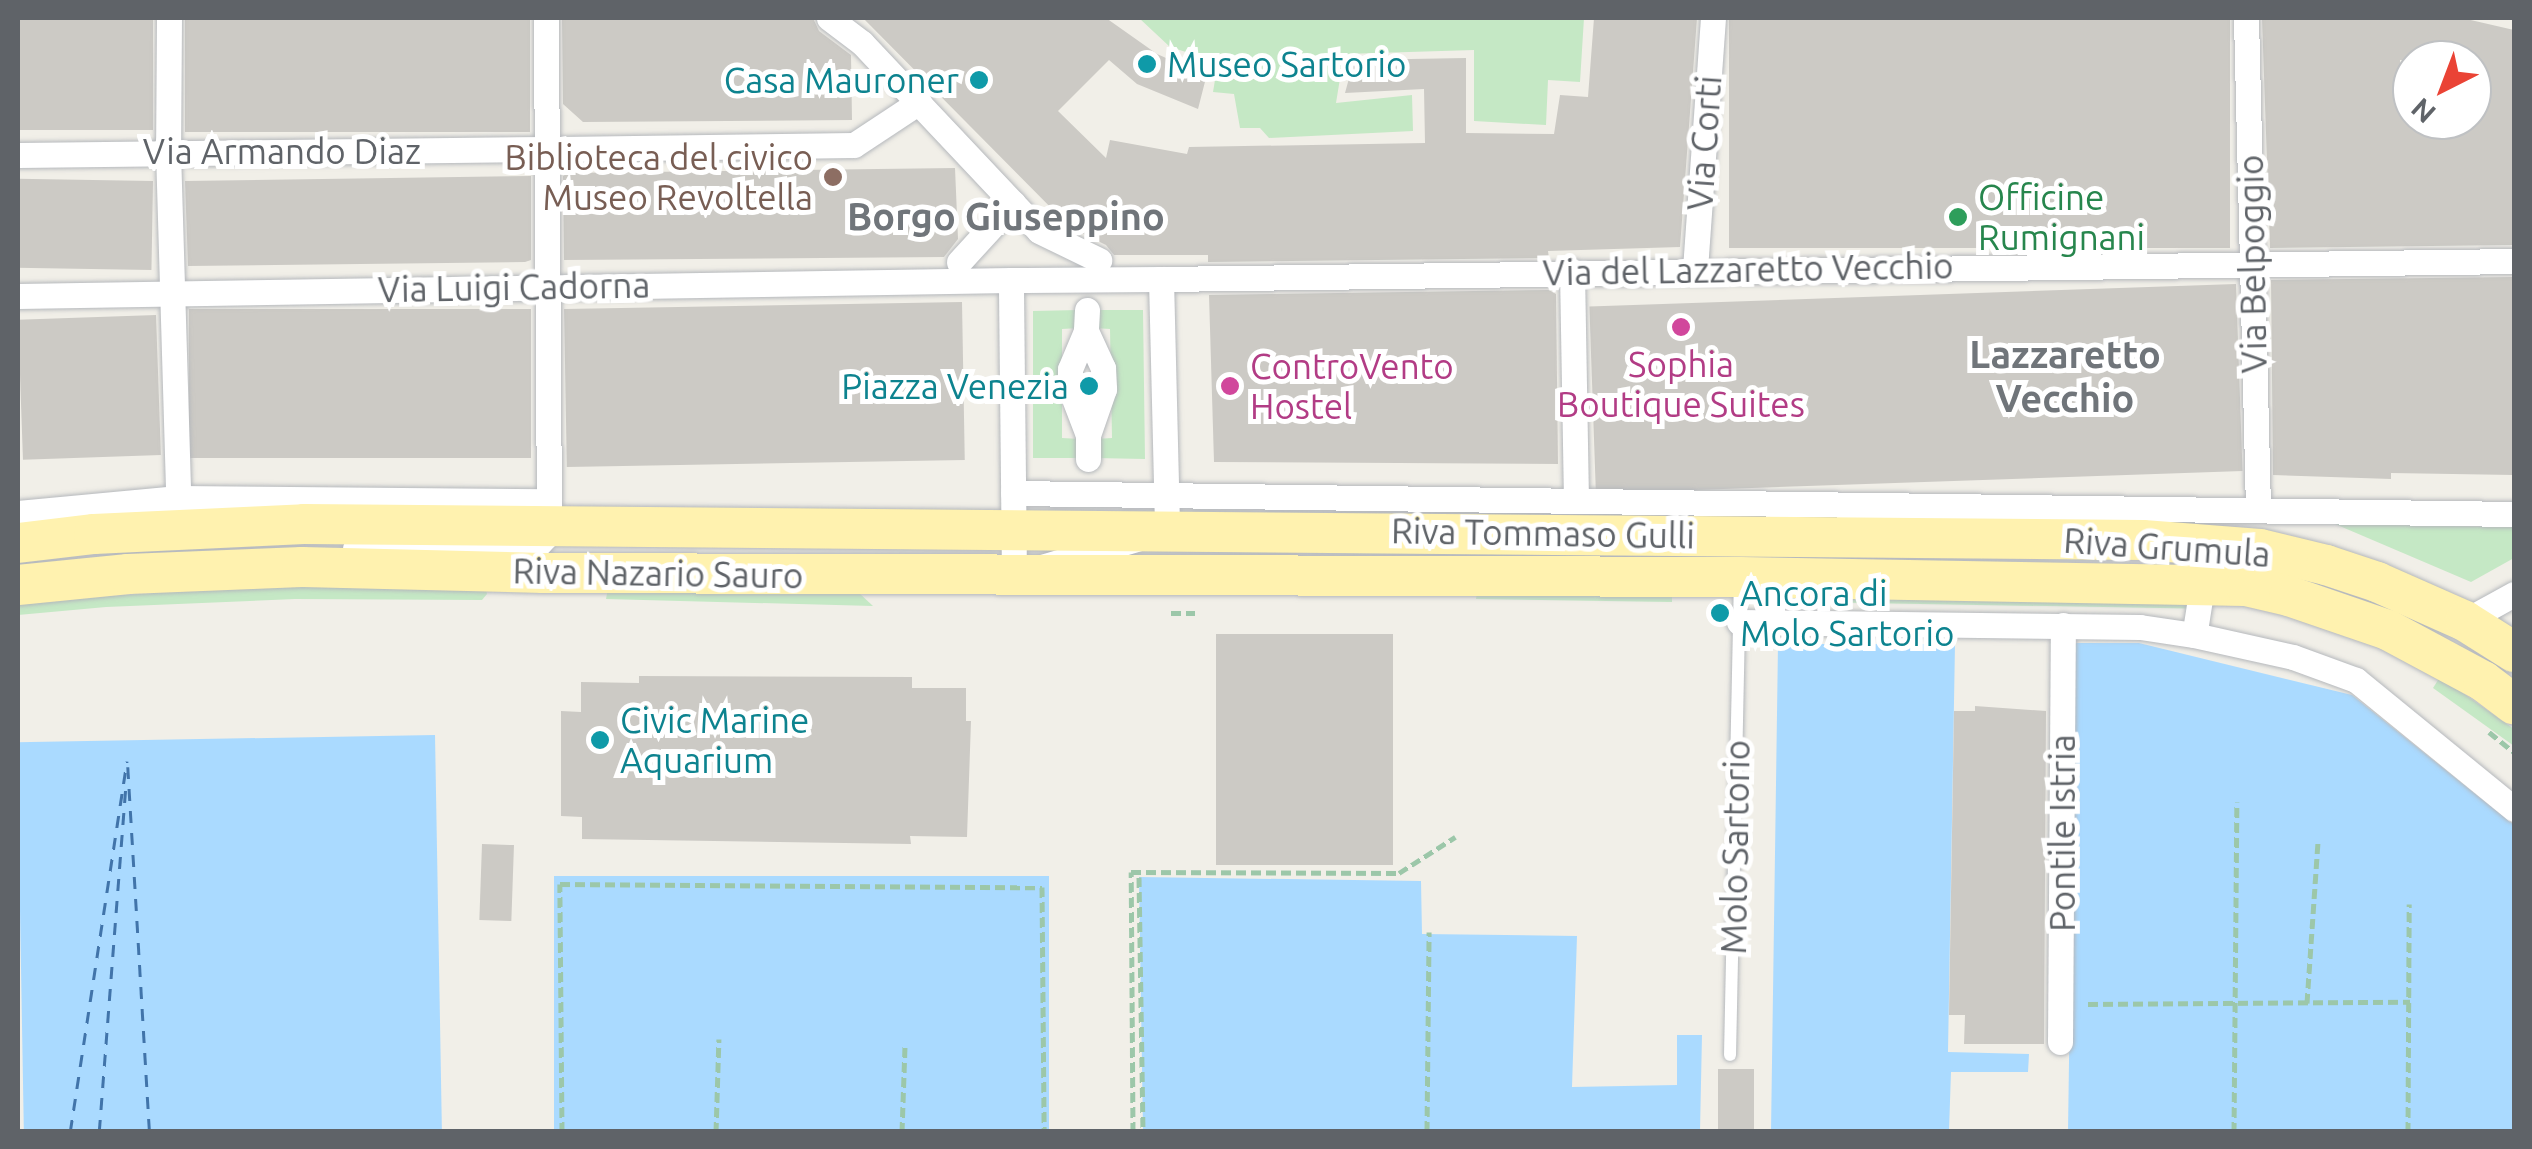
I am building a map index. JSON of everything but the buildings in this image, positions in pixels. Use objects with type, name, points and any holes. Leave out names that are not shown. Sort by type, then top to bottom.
[{"type":"main road","points":[[1014,512],[1167,514]]},
{"type":"main road","name":"Riva Nazario Sauro","points":[[18,544],[94,534],[548,514],[1014,512]]},
{"type":"main road","name":"Riva Tommaso Gulli","points":[[1167,514],[1914,523]]},
{"type":"main road","name":"Riva Grumula","points":[[1914,523],[2260,549],[2378,582],[2465,621],[2514,652]]},
{"type":"main road","name":"Riva Nazario Sauro","points":[[18,585],[128,574],[302,567],[1014,575]]},
{"type":"main road","name":"Riva Tommaso Gulli","points":[[1014,575],[1919,580]]},
{"type":"main road","name":"Riva Grumula","points":[[1919,580],[2246,586],[2388,630],[2483,681],[2514,704]]},
{"type":"street","points":[[169,18],[168,151],[178,498]]},
{"type":"street","points":[[546,18],[554,149],[548,286],[548,514]]},
{"type":"street","points":[[829,18],[862,43],[1039,230],[1089,260]]},
{"type":"street","name":"Via Corti","points":[[1694,269],[1713,18]]},
{"type":"street","name":"Via Belpoggio","points":[[2246,18],[2258,510]]},
{"type":"street","name":"Via Armando Diaz","points":[[18,155],[854,145],[919,102]]},
{"type":"street","points":[[958,262],[1014,203]]},
{"type":"street","name":"Via del Lazzaretto Vecchio","points":[[1161,279],[1572,270],[2251,267],[2514,260]]},
{"type":"street","points":[[1572,270],[1576,500]]},
{"type":"street","points":[[1161,279],[1167,514],[1014,575],[1012,280],[1161,279]]},
{"type":"street","name":"Via Luigi Cadorna","points":[[18,296],[1012,280]]},
{"type":"street","points":[[1086,321],[1070,368],[1070,388],[1088,447]]},
{"type":"street","name":"Riva Nazario Sauro","points":[[18,513],[178,498],[548,514],[536,547],[348,549],[328,553],[302,567]]},
{"type":"street","name":"Riva Tommaso Gulli","points":[[1167,514],[1576,500],[1914,523]]},
{"type":"street","name":"Riva Grumula","points":[[1914,523],[2258,510],[2514,514]]},
{"type":"street","points":[[2465,621],[2514,594]]},
{"type":"street","points":[[2194,635],[2200,598]]},
{"type":"street","points":[[1739,631],[1916,624],[2064,625],[2194,635],[2293,656],[2356,680],[2514,809]]},
{"type":"street","name":"Pontile Istria","points":[[2060,1042],[2064,625]]},
{"type":"street","points":[[2388,630],[2440,642],[2514,683]]},
{"type":"lane","name":"Riva Tommaso Gulli","points":[[1739,631],[1740,577]]},
{"type":"lane","name":"Molo Sartorio","points":[[1730,1055],[1739,631]]},
{"type":"path","points":[[2234,1132],[2237,802]]},
{"type":"path","points":[[1133,1132],[1132,872],[1399,873],[1454,837]]},
{"type":"path","points":[[2307,1003],[2318,842]]},
{"type":"path","points":[[1139,877],[1142,1132]]},
{"type":"path","points":[[562,1132],[560,884],[1042,887],[1044,1132]]},
{"type":"path","points":[[2408,1132],[2410,904]]},
{"type":"path","points":[[1428,1132],[1430,932]]},
{"type":"path","points":[[2070,1004],[2410,1002]]},
{"type":"path","points":[[716,1132],[719,1039]]},
{"type":"path","points":[[902,1132],[905,1046]]},
{"type":"green space","points":[[1139,18],[1584,18],[1580,82],[1548,80],[1546,125],[1474,121],[1474,50],[1344,54],[1336,103],[1412,95],[1413,131],[1269,138],[1260,128],[1240,128],[1234,94],[1213,92],[1218,62],[1170,47]]},
{"type":"green space","points":[[1079,310],[1079,328],[1062,329],[1062,438],[1080,439],[1081,458],[1033,458],[1033,311]]},
{"type":"green space","points":[[1094,310],[1143,310],[1145,459],[1095,458],[1095,439],[1112,438],[1110,329],[1094,328]]},
{"type":"green space","points":[[2335,524],[2514,527],[2514,558],[2471,582]]},
{"type":"green space","points":[[260,586],[486,588],[487,594],[482,600],[295,599],[18,615],[18,602]]},
{"type":"green space","points":[[608,588],[858,592],[873,606],[606,599]]},
{"type":"green space","points":[[1754,590],[2188,598],[2188,609],[1754,601]]},
{"type":"green space","points":[[1477,592],[1672,593],[1672,602],[1476,599]]},
{"type":"green space","points":[[2440,677],[2514,729],[2514,746],[2433,688]]},
{"type":"water","points":[[2075,643],[2139,643],[2352,695],[2514,825],[2514,1131],[2068,1132]]},
{"type":"water","points":[[1778,644],[1955,644],[1948,1052],[2029,1054],[2028,1072],[1951,1072],[1949,1131],[1771,1132]]},
{"type":"water","points":[[435,735],[442,1131],[24,1132],[18,742]]},
{"type":"water","points":[[554,876],[1049,876],[1049,1131],[554,1131]]},
{"type":"water","points":[[1139,877],[1421,881],[1422,934],[1577,936],[1572,1087],[1677,1085],[1677,1035],[1702,1035],[1700,1131],[1143,1131]]},
{"type":"ferry route","points":[[70,1132],[127,761]]},
{"type":"ferry route","points":[[128,767],[150,1132]]},
{"type":"ferry route","points":[[99,1132],[126,782]]},
{"type":"place","name":"Museo Sartorio","points":[[1147,64]]},
{"type":"place","name":"Casa Mauroner","points":[[979,80]]},
{"type":"place","name":"Biblioteca del civico Museo Revoltella","points":[[833,177]]},
{"type":"place","name":"Officine Rumignani","points":[[1958,217]]},
{"type":"place","name":"Sophia Boutique Suites","points":[[1681,327]]},
{"type":"place","name":"Piazza Venezia","points":[[1089,386]]},
{"type":"place","name":"ControVento Hostel","points":[[1230,386]]},
{"type":"place","name":"Ancora di Molo Sartorio","points":[[1720,613]]},
{"type":"place","name":"Civic Marine Aquarium","points":[[600,740]]},
{"type":"district","name":"Borgo Giuseppino","points":[[1006,217]]},
{"type":"district","name":"Lazzaretto Vecchio","points":[[2065,377]]}]
